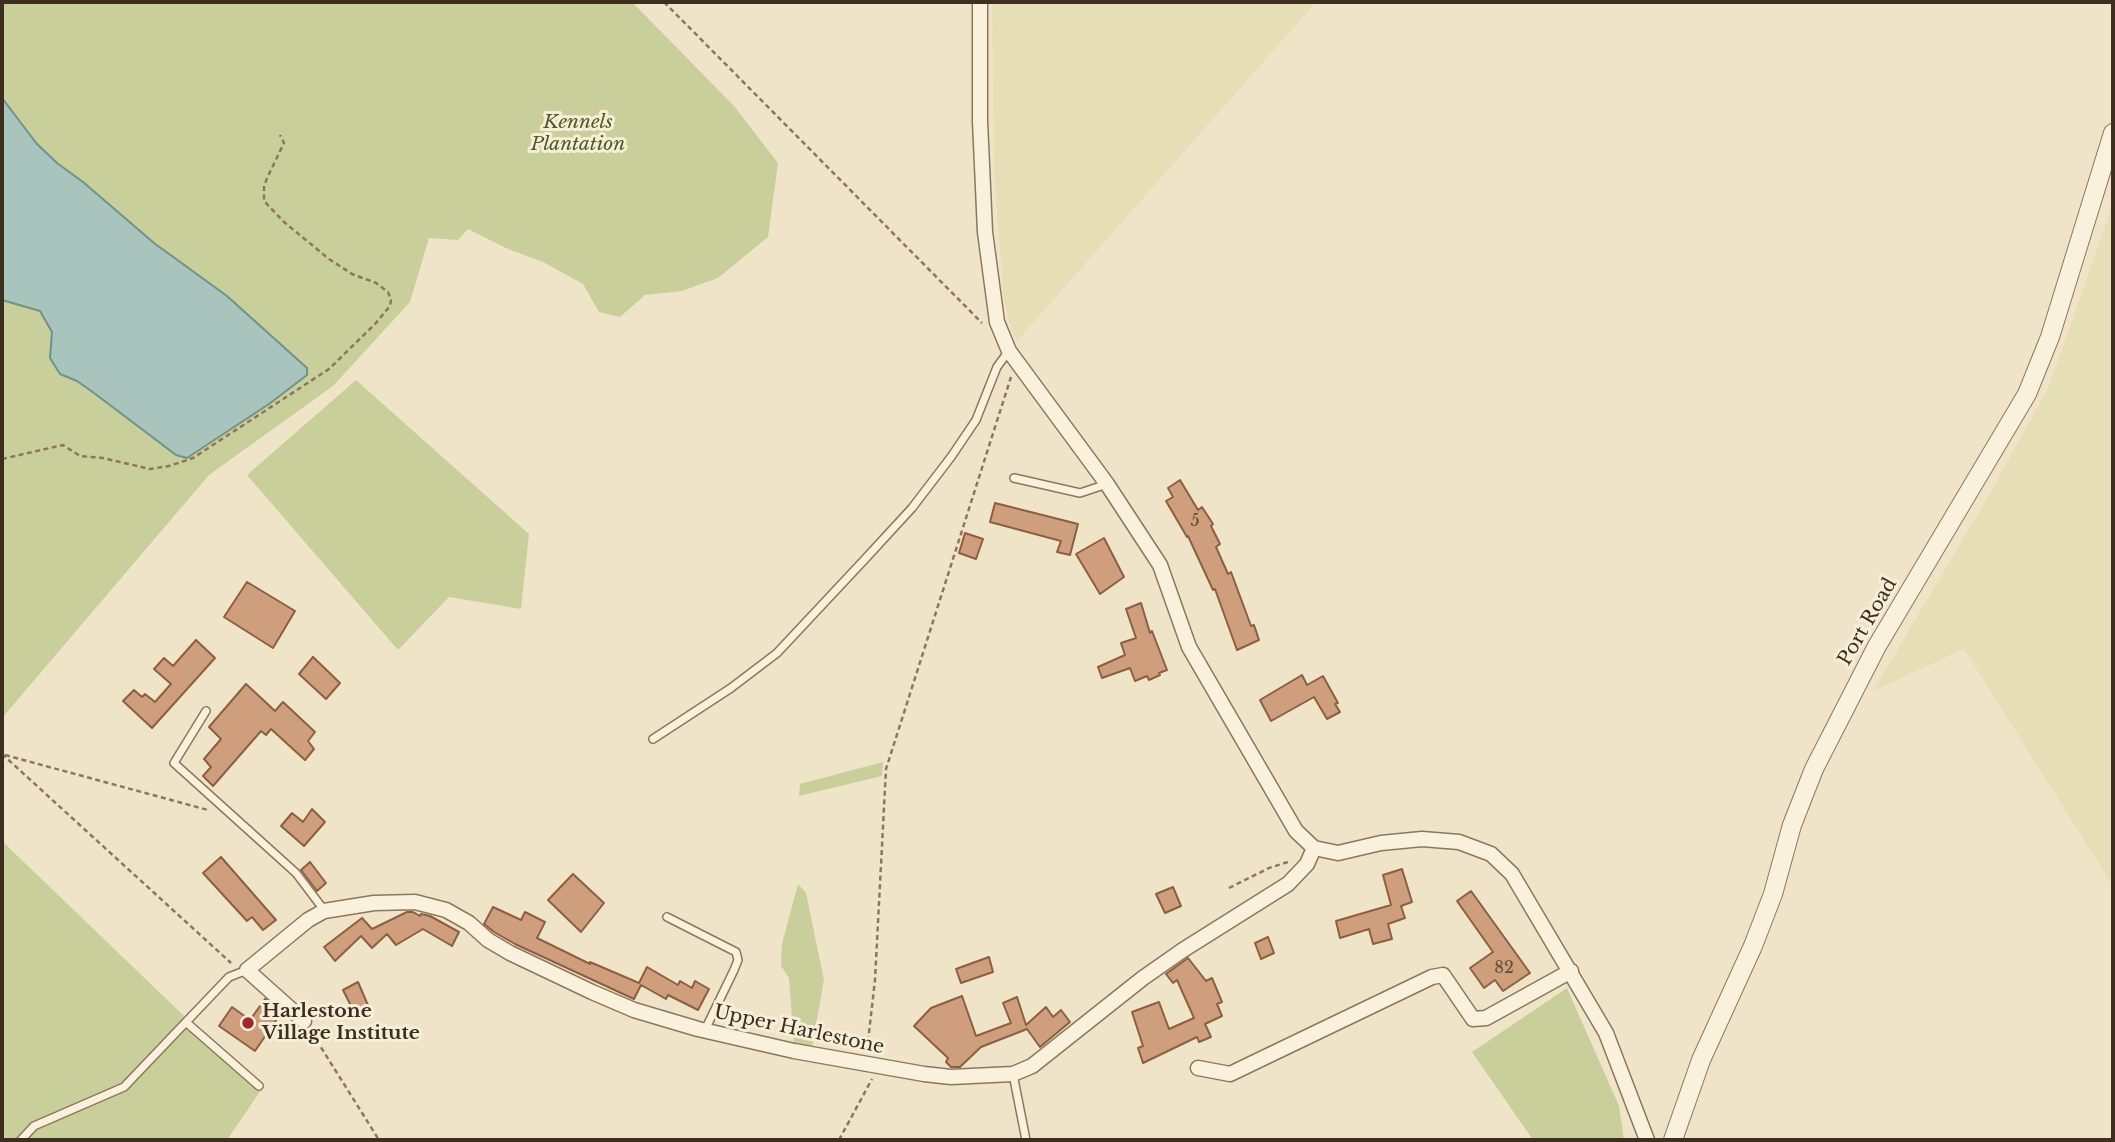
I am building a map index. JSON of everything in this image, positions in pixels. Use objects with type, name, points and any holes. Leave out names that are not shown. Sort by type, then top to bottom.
[{"type":"street","points":[[980,2],[980,121],[985,232],[997,322],[1013,356],[1107,484],[1160,565],[1189,647],[1311,854],[1338,853],[1381,843],[1422,839],[1459,842],[1491,854],[1512,874],[1606,1033],[1647,1140]]},
{"type":"street","name":"Port Road","points":[[1673,1140],[1701,1060],[1754,946],[1773,894],[1792,825],[1814,769],[1877,646],[2027,394],[2050,337],[2113,133]]},
{"type":"street","name":"Upper Harlestone","points":[[247,970],[307,920],[324,911],[374,903],[415,902],[446,910],[510,953],[592,992],[634,1010],[705,1031],[879,1067],[951,1077],[1013,1074],[1032,1066],[1173,957],[1288,884],[1311,854]]},
{"type":"street","points":[[247,970],[304,1021]]},
{"type":"street","points":[[1198,1069],[1230,1074],[1443,975],[1473,1018],[1486,1018],[1571,971]]},
{"type":"lane","points":[[653,739],[731,688],[777,653],[912,508],[976,420],[997,367],[1013,356]]},
{"type":"lane","points":[[1014,478],[1080,493],[1107,484]]},
{"type":"lane","points":[[205,711],[174,763],[296,873],[324,911]]},
{"type":"lane","points":[[667,917],[736,952],[738,960],[705,1031]]},
{"type":"lane","points":[[21,1140],[34,1126],[124,1087],[229,977],[247,970]]},
{"type":"lane","points":[[187,1023],[259,1086]]},
{"type":"lane","points":[[1013,1074],[1026,1140]]},
{"type":"path","points":[[664,2],[982,323]]},
{"type":"path","points":[[2,459],[63,445],[80,456],[103,458],[150,469],[193,458],[329,369],[390,306],[388,292],[376,283],[352,274],[314,248],[264,201],[264,187],[284,143],[280,135]]},
{"type":"path","points":[[839,1140],[879,1067],[866,1059],[874,980],[886,769],[1013,356]]},
{"type":"path","points":[[21,456],[21,463]]},
{"type":"path","points":[[2,754],[232,817]]},
{"type":"path","points":[[2,754],[237,968],[247,970]]},
{"type":"path","points":[[1229,888],[1269,868],[1311,854]]},
{"type":"path","points":[[304,1021],[379,1140]]},
{"type":"shaded area","points":[[992,2],[1316,2],[1017,341],[1004,299],[994,176]]},
{"type":"shaded area","points":[[2113,204],[2113,886],[1964,649],[1873,691],[1987,499],[2049,386]]},
{"type":"green space","name":"Kennels Plantation","points":[[2,2],[632,2],[734,106],[778,163],[768,237],[718,278],[682,291],[645,295],[620,317],[599,312],[583,284],[543,262],[508,249],[468,229],[458,240],[429,238],[410,302],[333,386],[209,475],[2,718]]},
{"type":"green space","points":[[356,380],[529,534],[521,609],[449,597],[398,650],[247,475]]},
{"type":"green space","points":[[883,762],[882,776],[799,796],[800,784]]},
{"type":"green space","points":[[2,841],[261,1090],[227,1140],[2,1140]]},
{"type":"green space","points":[[798,884],[806,893],[824,980],[812,1048],[794,1046],[789,978],[781,966],[782,944]]},
{"type":"green space","points":[[1567,988],[1619,1106],[1624,1140],[1533,1140],[1472,1052]]},
{"type":"water","points":[[2,98],[37,144],[57,163],[154,243],[227,296],[307,368],[307,375],[269,404],[187,458],[176,455],[77,381],[60,374],[50,358],[52,332],[40,311],[2,300]]},
{"type":"building","points":[[1180,480],[1198,510],[1202,507],[1213,524],[1211,526],[1220,544],[1216,547],[1228,574],[1231,572],[1251,626],[1254,625],[1259,640],[1237,650],[1215,589],[1213,590],[1188,536],[1166,501],[1173,497],[1168,488]]},
{"type":"building","points":[[995,503],[1078,524],[1070,555],[1057,552],[1061,541],[990,522]]},
{"type":"building","points":[[965,533],[983,539],[976,559],[959,553]]},
{"type":"building","points":[[1104,538],[1124,577],[1100,594],[1076,554]]},
{"type":"building","points":[[247,582],[295,611],[273,648],[224,617]]},
{"type":"building","points":[[1141,603],[1150,633],[1152,631],[1167,670],[1149,680],[1147,676],[1135,681],[1130,668],[1102,678],[1098,667],[1125,655],[1121,643],[1136,638],[1126,609]]},
{"type":"building","points":[[196,640],[215,658],[152,728],[123,701],[134,690],[142,697],[145,694],[155,702],[171,684],[154,669],[164,658],[173,666]]},
{"type":"building","points":[[313,657],[340,683],[326,699],[299,674]]},
{"type":"building","points":[[1302,675],[1307,685],[1323,676],[1340,712],[1327,719],[1314,697],[1271,721],[1260,700]]},
{"type":"building","points":[[246,684],[275,711],[283,702],[315,732],[308,741],[314,749],[305,760],[271,729],[266,735],[261,731],[213,786],[203,776],[211,767],[204,759],[221,739],[209,727]]},
{"type":"building","points":[[312,809],[325,822],[304,846],[281,826],[292,813],[303,822]]},
{"type":"building","points":[[221,857],[276,920],[263,930],[252,917],[247,921],[203,873]]},
{"type":"building","points":[[310,862],[326,883],[317,891],[301,870]]},
{"type":"building","points":[[1402,869],[1412,902],[1401,906],[1405,918],[1388,924],[1392,939],[1373,944],[1369,929],[1340,938],[1336,921],[1391,905],[1383,875]]},
{"type":"building","points":[[573,874],[604,903],[581,932],[548,900]]},
{"type":"building","points":[[1173,887],[1181,906],[1165,913],[1156,894]]},
{"type":"building","points":[[1471,891],[1530,973],[1503,991],[1495,980],[1484,988],[1470,968],[1493,952],[1457,901]]},
{"type":"building","points":[[493,907],[521,920],[525,912],[545,922],[537,938],[590,964],[639,983],[647,967],[678,985],[680,981],[692,988],[695,981],[709,989],[698,1010],[668,995],[666,999],[641,985],[634,999],[494,932],[484,924]]},
{"type":"building","points":[[407,912],[430,916],[459,932],[452,946],[423,929],[396,945],[387,934],[372,948],[361,936],[335,961],[324,947],[362,918],[372,929]]},
{"type":"building","points":[[1268,937],[1274,953],[1261,959],[1255,943]]},
{"type":"building","points":[[989,957],[993,972],[961,983],[956,969]]},
{"type":"building","points":[[1188,958],[1206,981],[1212,978],[1222,1002],[1217,1004],[1222,1016],[1205,1024],[1211,1037],[1199,1042],[1197,1037],[1143,1063],[1138,1048],[1143,1046],[1132,1012],[1159,1002],[1169,1029],[1194,1018],[1177,980],[1173,983],[1166,974]]},
{"type":"building","points":[[358,982],[370,1010],[356,1016],[343,990]]},
{"type":"building","points":[[962,996],[976,1036],[1011,1023],[1003,1003],[1017,997],[1026,1025],[1046,1007],[1053,1017],[1061,1010],[1070,1022],[1040,1047],[1027,1029],[981,1047],[960,1067],[951,1067],[946,1062],[948,1058],[914,1026],[931,1008]]},
{"type":"building","name":"Harlestone Village Institute","points":[[265,999],[281,1013],[255,1051],[219,1026],[232,1007],[250,1020]]},
{"type":"place","name":"Harlestone Village Institute","points":[[248,1023]]}]
